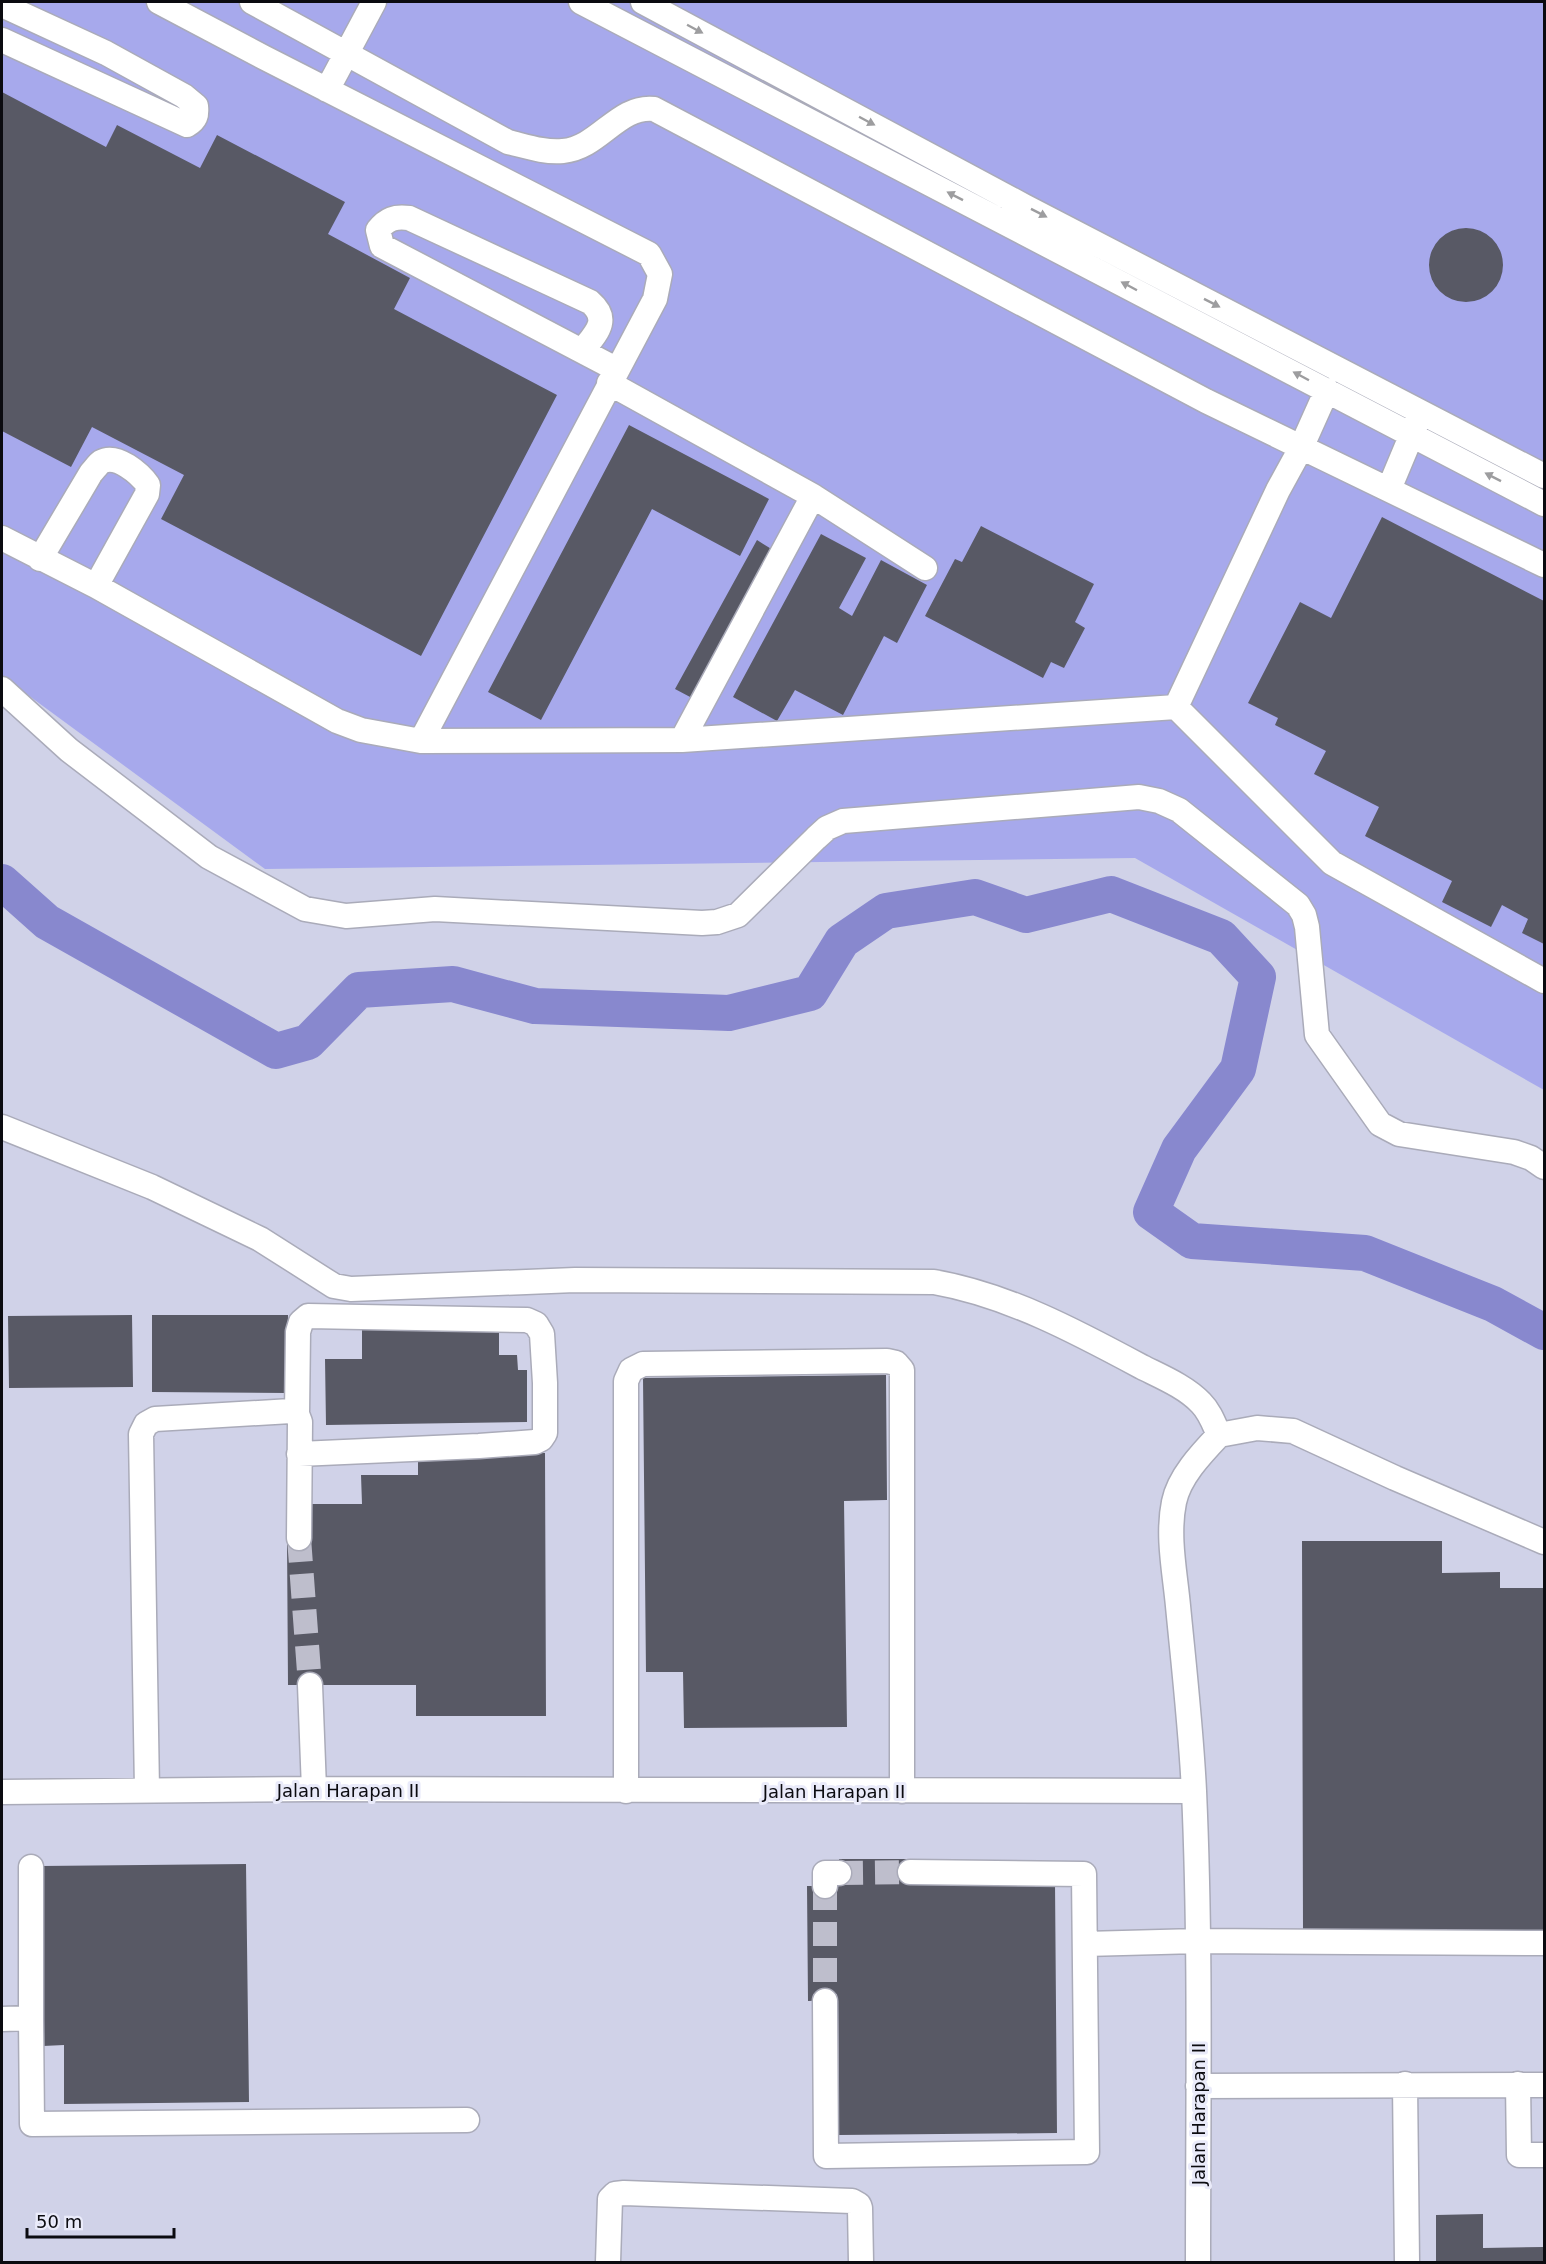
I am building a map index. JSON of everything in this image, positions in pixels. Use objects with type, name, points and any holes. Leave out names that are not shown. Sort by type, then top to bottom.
[{"type":"street","points":[[159,2],[649,254],[660,274],[655,299],[420,741]]},
{"type":"street","points":[[252,2],[508,142],[564,152],[587,143],[631,111],[643,108],[654,110],[1196,396],[1545,565]]},
{"type":"street","points":[[327,90],[374,2]]},
{"type":"street","points":[[581,2],[614,9],[1410,435],[1545,504]]},
{"type":"street","points":[[643,2],[1024,206],[1545,476]]},
{"type":"street","points":[[2,5],[106,53],[184,96],[196,106],[197,116],[192,123],[187,125],[2,40]]},
{"type":"street","points":[[582,351],[599,328],[602,317],[599,310],[590,302],[409,218],[396,217],[383,224],[378,230],[382,246],[582,351],[613,376],[813,496],[925,568]]},
{"type":"street","points":[[1176,707],[1327,390]]},
{"type":"street","points":[[1389,489],[1422,411]]},
{"type":"street","points":[[40,559],[91,473],[101,462],[109,460],[119,463],[140,474],[148,485],[147,494],[96,586]]},
{"type":"street","points":[[682,740],[813,496]]},
{"type":"street","points":[[2,538],[96,586],[337,721],[361,730],[420,741],[682,740],[1176,707],[1332,863],[1545,981]]},
{"type":"street","points":[[2,689],[69,750],[209,857],[305,909],[333,915],[369,916],[416,909],[435,909],[717,922],[738,915],[816,837],[843,820],[1139,797],[1159,801],[1179,810],[1298,905],[1307,927],[1317,1035],[1380,1124],[1399,1134],[1514,1152],[1531,1158],[1545,1167]]},
{"type":"street","points":[[2,1127],[152,1186],[260,1239],[334,1286],[351,1289],[574,1280],[934,1282],[953,1286],[1009,1302],[1121,1355],[1167,1380],[1201,1403],[1213,1420],[1219,1435]]},
{"type":"street","points":[[299,1454],[535,1442],[545,1433],[542,1334],[536,1324],[526,1320],[308,1317],[301,1322],[298,1332],[297,1414],[300,1422],[299,1454],[299,1538]]},
{"type":"street","points":[[626,1791],[626,1381],[631,1370],[643,1365],[887,1360],[896,1363],[902,1370],[902,1791]]},
{"type":"street","points":[[147,1790],[141,1434],[146,1424],[154,1419],[291,1410],[297,1414]]},
{"type":"street","points":[[1194,1791],[1172,1551],[1173,1504],[1183,1480],[1202,1453],[1219,1435],[1257,1428],[1293,1431],[1545,1542]]},
{"type":"street","points":[[310,1685],[314,1789]]},
{"type":"street","name":"Jalan Harapan II","points":[[2,1792],[314,1789],[1194,1791],[1198,1941],[1198,2262]]},
{"type":"street","points":[[31,1867],[32,2124],[467,2120]]},
{"type":"street","points":[[825,2001],[826,2156],[1087,2152],[1084,1874],[910,1872]]},
{"type":"street","points":[[1085,1944],[1198,1941],[1545,1942]]},
{"type":"street","points":[[2,2019],[31,2018]]},
{"type":"street","points":[[1405,2084],[1407,2262]]},
{"type":"street","points":[[1518,2084],[1519,2155],[1545,2155]]},
{"type":"street","points":[[1198,2086],[1545,2085]]},
{"type":"street","points":[[608,2262],[610,2199],[615,2194],[624,2193],[852,2201],[860,2208],[861,2262]]},
{"type":"shaded area","points":[[2,2],[1544,2],[1544,2262],[2,2262]]},
{"type":"shaded area","points":[[2,2],[1544,2],[1544,1090],[1135,858],[265,869],[2,676]]},
{"type":"building","points":[[2,92],[106,147],[117,125],[200,168],[217,135],[345,202],[328,234],[410,278],[394,309],[557,395],[421,656],[161,519],[184,475],[92,427],[71,467],[2,431]]},
{"type":"building","points":[[1466,228],[1480,231],[1492,239],[1500,251],[1503,265],[1500,279],[1492,291],[1480,299],[1466,302],[1452,299],[1440,291],[1432,279],[1429,265],[1432,251],[1440,239],[1452,231]]},
{"type":"building","points":[[629,425],[769,499],[740,556],[652,509],[541,720],[488,692]]},
{"type":"building","points":[[1382,517],[1544,601],[1544,944],[1522,933],[1528,919],[1502,905],[1491,927],[1442,902],[1452,881],[1365,836],[1379,807],[1314,774],[1326,751],[1275,725],[1278,718],[1248,703],[1300,602],[1331,618]]},
{"type":"building","points":[[981,526],[1094,584],[1075,622],[1085,628],[1064,668],[1051,662],[1043,678],[925,616],[955,559],[962,562]]},
{"type":"building","points":[[821,534],[866,558],[839,608],[852,616],[881,560],[927,585],[897,643],[884,636],[843,715],[795,690],[777,721],[733,697]]},
{"type":"building","points":[[757,540],[773,550],[692,698],[675,689]]},
{"type":"building","points":[[132,1315],[133,1387],[9,1388],[8,1316]]},
{"type":"building","points":[[152,1315],[288,1315],[287,1393],[152,1392]]},
{"type":"building","points":[[499,1327],[499,1355],[517,1355],[518,1370],[527,1370],[527,1422],[326,1425],[325,1359],[362,1359],[362,1329]]},
{"type":"building","points":[[886,1375],[887,1500],[844,1501],[847,1727],[684,1728],[683,1672],[646,1672],[643,1378]]},
{"type":"building","points":[[418,1453],[545,1453],[546,1716],[416,1716],[416,1685],[288,1685],[287,1538],[304,1504],[362,1504],[361,1475],[418,1475]]},
{"type":"building","points":[[1302,1541],[1442,1541],[1442,1573],[1500,1572],[1500,1588],[1544,1588],[1544,1930],[1303,1931]]},
{"type":"building","points":[[839,1859],[910,1859],[910,1884],[1055,1883],[1057,2133],[839,2135],[838,2000],[808,2001],[807,1886],[839,1886]]},
{"type":"building","points":[[246,1864],[249,2102],[64,2104],[64,2045],[43,2046],[41,1866]]},
{"type":"building","points":[[1483,2214],[1483,2248],[1544,2247],[1544,2262],[1436,2262],[1436,2215]]},
{"type":"waterway","points":[[2,882],[47,922],[276,1051],[308,1042],[359,990],[453,984],[535,1006],[729,1013],[810,993],[842,941],[886,911],[975,897],[1026,915],[1111,894],[1221,937],[1258,977],[1238,1069],[1179,1149],[1151,1212],[1192,1241],[1365,1253],[1493,1304],[1544,1332]]},
{"type":"tunnel","points":[[299,1538],[310,1685]]},
{"type":"tunnel","points":[[839,1873],[910,1872]]},
{"type":"tunnel","points":[[825,1886],[825,2001]]}]
